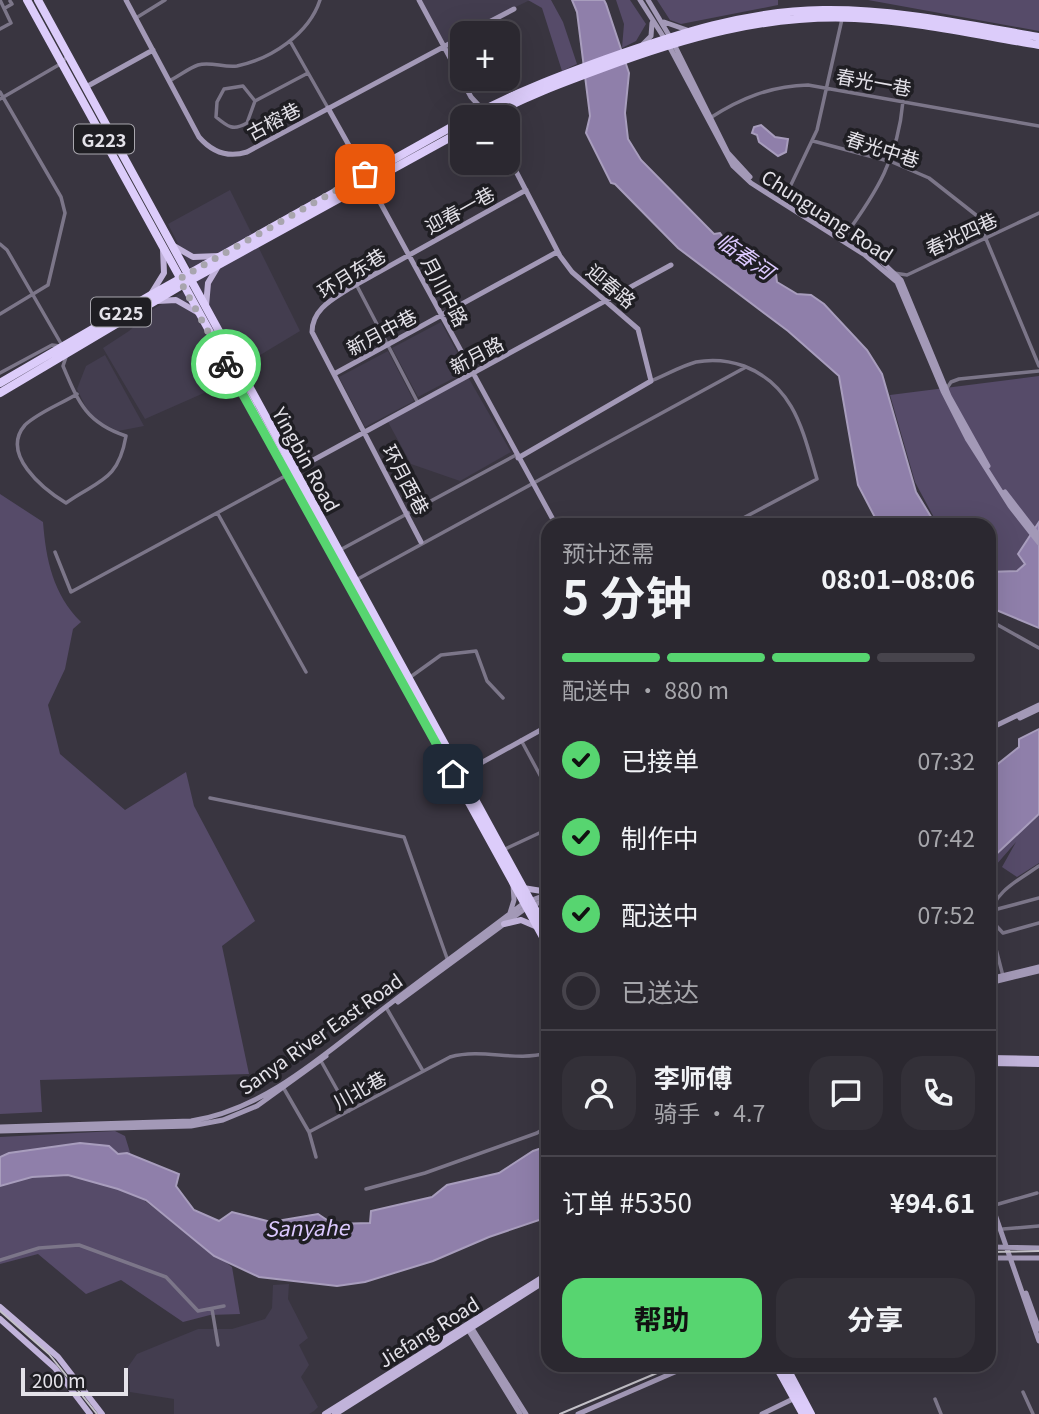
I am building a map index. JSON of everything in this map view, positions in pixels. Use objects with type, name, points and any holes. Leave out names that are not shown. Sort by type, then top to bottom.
[{"type":"highway","name":"Yingbin Road","points":[[27,0],[62,63],[86,87],[207,308],[291,472],[512,882],[541,928]]},
{"type":"highway","name":"Yingbin Road","points":[[38,0],[197,312],[356,580],[503,850],[523,888],[528,904]]},
{"type":"highway","points":[[507,105],[577,74],[690,30],[740,18],[835,10],[900,14],[1039,37]]},
{"type":"highway","points":[[631,54],[639,48],[669,40],[752,24],[842,18],[927,26],[1039,45]]},
{"type":"highway","points":[[55,52],[66,51]]},
{"type":"highway","points":[[181,282],[450,128]]},
{"type":"highway","points":[[367,178],[450,137]]},
{"type":"highway","name":"G225","points":[[0,393],[65,350],[181,282]]},
{"type":"highway","name":"G225","points":[[0,383],[65,350]]},
{"type":"highway","points":[[780,1372],[803,1414]]},
{"type":"highway","points":[[789,1372],[811,1414]]},
{"type":"main road","name":"古榕巷","points":[[126,0],[202,141],[213,150],[226,154],[247,152],[450,43]]},
{"type":"main road","points":[[419,0],[471,97],[478,105]]},
{"type":"main road","points":[[640,0],[669,40]]},
{"type":"main road","points":[[639,48],[651,36],[655,19],[648,0]]},
{"type":"main road","points":[[491,21],[514,9]]},
{"type":"main road","points":[[655,19],[678,30],[690,30]]},
{"type":"main road","name":"Chunguang Road","points":[[669,40],[737,165],[894,273],[906,290],[947,394]]},
{"type":"main road","name":"Chunguang Road","points":[[669,40],[724,155],[741,175],[865,255],[897,282],[947,394],[981,459],[1026,524]]},
{"type":"main road","points":[[86,87],[153,50]]},
{"type":"main road","name":"月川中路","points":[[328,108],[552,518]]},
{"type":"main road","name":"迎春路","points":[[518,175],[557,252],[572,272],[638,329],[651,381]]},
{"type":"main road","name":"迎春一巷","points":[[408,255],[526,190]]},
{"type":"main road","points":[[172,243],[193,257],[220,260],[208,283],[207,308]]},
{"type":"main road","points":[[162,247],[164,273],[153,298],[176,300],[197,312]]},
{"type":"main road","name":"新月中巷","points":[[334,374],[557,252]]},
{"type":"main road","name":"环月东巷","points":[[364,432],[312,332],[313,320],[328,302],[408,255]]},
{"type":"main road","name":"新月路","points":[[291,472],[671,265]]},
{"type":"main road","points":[[517,456],[651,381]]},
{"type":"main road","name":"环月西巷","points":[[364,432],[421,541]]},
{"type":"main road","points":[[1026,524],[1039,536]]},
{"type":"main road","points":[[1026,524],[1039,543]]},
{"type":"main road","points":[[996,728],[1039,707]]},
{"type":"main road","points":[[461,774],[541,730]]},
{"type":"main road","points":[[509,915],[514,900],[512,882]]},
{"type":"main road","points":[[523,888],[541,893]]},
{"type":"main road","name":"Sanya River East Road","points":[[0,1129],[191,1121],[220,1117],[270,1091],[509,915],[541,898]]},
{"type":"main road","name":"Sanya River East Road","points":[[0,1129],[191,1126],[223,1120],[257,1106],[528,904]]},
{"type":"main road","points":[[504,924],[521,920],[539,923],[541,919]]},
{"type":"main road","points":[[996,978],[1039,969]]},
{"type":"main road","points":[[996,979],[1039,969]]},
{"type":"main road","points":[[996,1060],[1039,1061]]},
{"type":"main road","points":[[996,1208],[1008,1247]]},
{"type":"main road","points":[[996,1215],[1039,1329]]},
{"type":"main road","points":[[996,1248],[1039,1248]]},
{"type":"main road","points":[[996,1258],[1039,1258]]},
{"type":"main road","points":[[1012,1258],[1039,1341]]},
{"type":"main road","name":"Jiefang Road","points":[[335,1414],[541,1279]]},
{"type":"main road","name":"Jiefang Road","points":[[325,1414],[541,1283]]},
{"type":"main road","points":[[0,1307],[58,1357],[102,1414]]},
{"type":"main road","points":[[1,1320],[55,1368],[90,1414]]},
{"type":"main road","points":[[468,1327],[520,1414]]},
{"type":"main road","points":[[468,1327],[526,1414]]},
{"type":"main road","points":[[578,1414],[675,1372]]},
{"type":"main road","points":[[762,1414],[795,1398]]},
{"type":"street","points":[[136,18],[165,0]]},
{"type":"street","points":[[169,81],[200,64],[222,67],[249,62],[290,41],[304,30],[315,15],[320,0]]},
{"type":"street","points":[[0,29],[11,23],[4,9],[6,1],[12,4],[4,9]]},
{"type":"street","points":[[777,195],[788,191],[813,141],[828,87],[842,18]]},
{"type":"street","points":[[290,41],[328,108]]},
{"type":"street","points":[[2,98],[62,63],[66,51]]},
{"type":"street","points":[[255,101],[243,86],[224,89],[216,102],[216,117],[229,128],[237,129],[247,123],[255,101],[308,73]]},
{"type":"street","name":"春光一巷","points":[[710,118],[745,97],[797,85],[828,87],[1039,126]]},
{"type":"street","points":[[0,92],[61,197],[65,213],[50,283],[0,314]]},
{"type":"street","points":[[844,237],[867,205],[892,162],[903,101]]},
{"type":"street","name":"春光中巷","points":[[813,141],[892,162],[929,178],[976,215],[987,235],[1039,369]]},
{"type":"street","name":"春光四巷","points":[[894,273],[907,275],[987,235],[1039,213]]},
{"type":"street","points":[[0,244],[7,250],[65,350],[64,366],[90,419],[103,429],[127,436],[123,453],[109,476],[93,489],[66,503],[44,490],[22,467],[15,449],[18,433],[26,424],[77,394]]},
{"type":"street","points":[[356,284],[418,403]]},
{"type":"street","points":[[0,373],[52,345],[65,350]]},
{"type":"street","points":[[651,381],[697,362],[734,362],[781,389],[800,425],[817,480],[744,518]]},
{"type":"street","points":[[356,580],[421,541],[746,367]]},
{"type":"street","points":[[947,394],[951,382],[959,379],[1039,369]]},
{"type":"street","points":[[339,550],[517,456]]},
{"type":"street","points":[[55,552],[71,592],[291,472]]},
{"type":"street","points":[[218,514],[306,671]]},
{"type":"street","points":[[996,624],[1039,648]]},
{"type":"street","points":[[409,678],[441,655],[476,650],[487,681],[503,698]]},
{"type":"street","points":[[521,740],[541,777]]},
{"type":"street","points":[[210,798],[404,837],[448,961]]},
{"type":"street","points":[[503,850],[541,832]]},
{"type":"street","points":[[996,898],[1039,866]]},
{"type":"street","points":[[996,909],[1039,898]]},
{"type":"street","points":[[996,925],[1003,933],[1039,923]]},
{"type":"street","points":[[996,949],[1003,976]]},
{"type":"street","points":[[387,1009],[423,1071]]},
{"type":"street","name":"川北巷","points":[[309,1132],[450,1057],[468,1052],[519,1059],[541,1054]]},
{"type":"street","points":[[321,1060],[349,1111]]},
{"type":"street","points":[[283,1087],[309,1132],[316,1157]]},
{"type":"street","points":[[366,1189],[425,1173],[541,1130]]},
{"type":"street","points":[[996,1205],[1037,1193]]},
{"type":"street","points":[[1003,1229],[1039,1226]]},
{"type":"street","points":[[0,1260],[39,1248],[79,1245],[166,1277],[181,1289],[192,1307],[198,1311],[224,1306]]},
{"type":"street","points":[[212,1308],[218,1345]]},
{"type":"street","points":[[1024,1392],[1033,1414]]},
{"type":"street","points":[[935,1399],[942,1414]]},
{"type":"shaded area","points":[[420,0],[530,0],[487,21],[450,21],[450,42],[444,46]]},
{"type":"shaded area","points":[[528,0],[551,0],[563,22],[577,64],[562,71],[542,8]]},
{"type":"shaded area","points":[[616,0],[630,0],[646,24],[636,41],[622,48],[624,24]]},
{"type":"shaded area","points":[[657,0],[778,0],[778,5],[681,24],[670,20]]},
{"type":"shaded area","points":[[868,0],[1039,0],[1039,31]]},
{"type":"shaded area","points":[[230,190],[300,331],[247,363],[222,385],[145,419],[103,348],[129,331],[150,311],[198,283],[168,224]]},
{"type":"shaded area","points":[[441,322],[467,371],[418,397],[392,348]]},
{"type":"shaded area","points":[[388,351],[414,401],[365,427],[339,377]]},
{"type":"shaded area","points":[[105,355],[144,426],[118,431],[91,418],[77,389],[86,366]]},
{"type":"shaded area","points":[[1039,376],[1039,523],[1017,554],[1025,564],[1018,570],[996,572],[996,518],[934,518],[915,482],[890,395]]},
{"type":"shaded area","points":[[468,377],[511,452],[460,481],[411,464],[388,422]]},
{"type":"shaded area","points":[[0,494],[43,522],[46,550],[57,588],[81,622],[73,629],[65,669],[48,705],[60,754],[125,810],[186,772],[194,806],[255,921],[222,946],[249,1074],[40,1080],[42,1112],[0,1114]]},
{"type":"shaded area","points":[[1039,810],[1039,863],[1017,877],[1002,867],[1016,842],[996,865],[996,849]]},
{"type":"shaded area","points":[[115,1131],[125,1136],[145,1201],[232,1267],[240,1314],[210,1315],[183,1322],[121,1280],[86,1294],[38,1254],[0,1264],[0,1137]]},
{"type":"shaded area","points":[[289,1284],[288,1299],[308,1338],[299,1345],[309,1365],[301,1377],[318,1407],[314,1411],[309,1414],[174,1414],[174,1399],[130,1392],[128,1367],[137,1354],[198,1329],[232,1329],[265,1319],[272,1308],[273,1285]]},
{"type":"water","points":[[572,0],[604,0],[606,4],[629,73],[625,113],[628,139],[641,160],[714,234],[720,233],[744,261],[758,270],[776,274],[777,282],[797,294],[811,295],[824,304],[867,350],[882,374],[916,492],[932,518],[875,518],[858,485],[839,376],[788,331],[678,248],[611,183],[586,133],[590,116],[577,12]]},
{"type":"water","points":[[761,125],[775,137],[788,139],[786,152],[778,156],[759,142],[757,135],[752,133],[754,127]]},
{"type":"water","points":[[1039,522],[1039,628],[996,610],[996,572],[1017,571],[1025,564],[1018,554]]},
{"type":"water","points":[[1039,729],[1039,814],[996,854],[996,765],[1019,747],[1019,739]]},
{"type":"water","name":"Sanyahe","points":[[80,1143],[109,1146],[118,1154],[127,1153],[179,1174],[176,1186],[194,1210],[219,1221],[232,1212],[271,1222],[318,1214],[333,1224],[370,1223],[371,1211],[432,1197],[447,1185],[499,1173],[541,1148],[541,1219],[489,1237],[433,1261],[365,1282],[337,1286],[259,1277],[214,1256],[146,1200],[118,1189],[68,1175],[32,1177],[0,1186],[0,1157],[9,1153]]},
{"type":"tram line","points":[[996,1252],[1039,1251]]},
{"type":"tram line","points":[[0,1311],[49,1354],[97,1414]]},
{"type":"tram line","points":[[560,1414],[659,1372]]},
{"type":"way so far","points":[[226,364],[179,279],[365,174]]},
{"type":"route","points":[[226,364],[453,774]]},
{"type":"water label","name":"临春河","points":[[746,255]]}]
